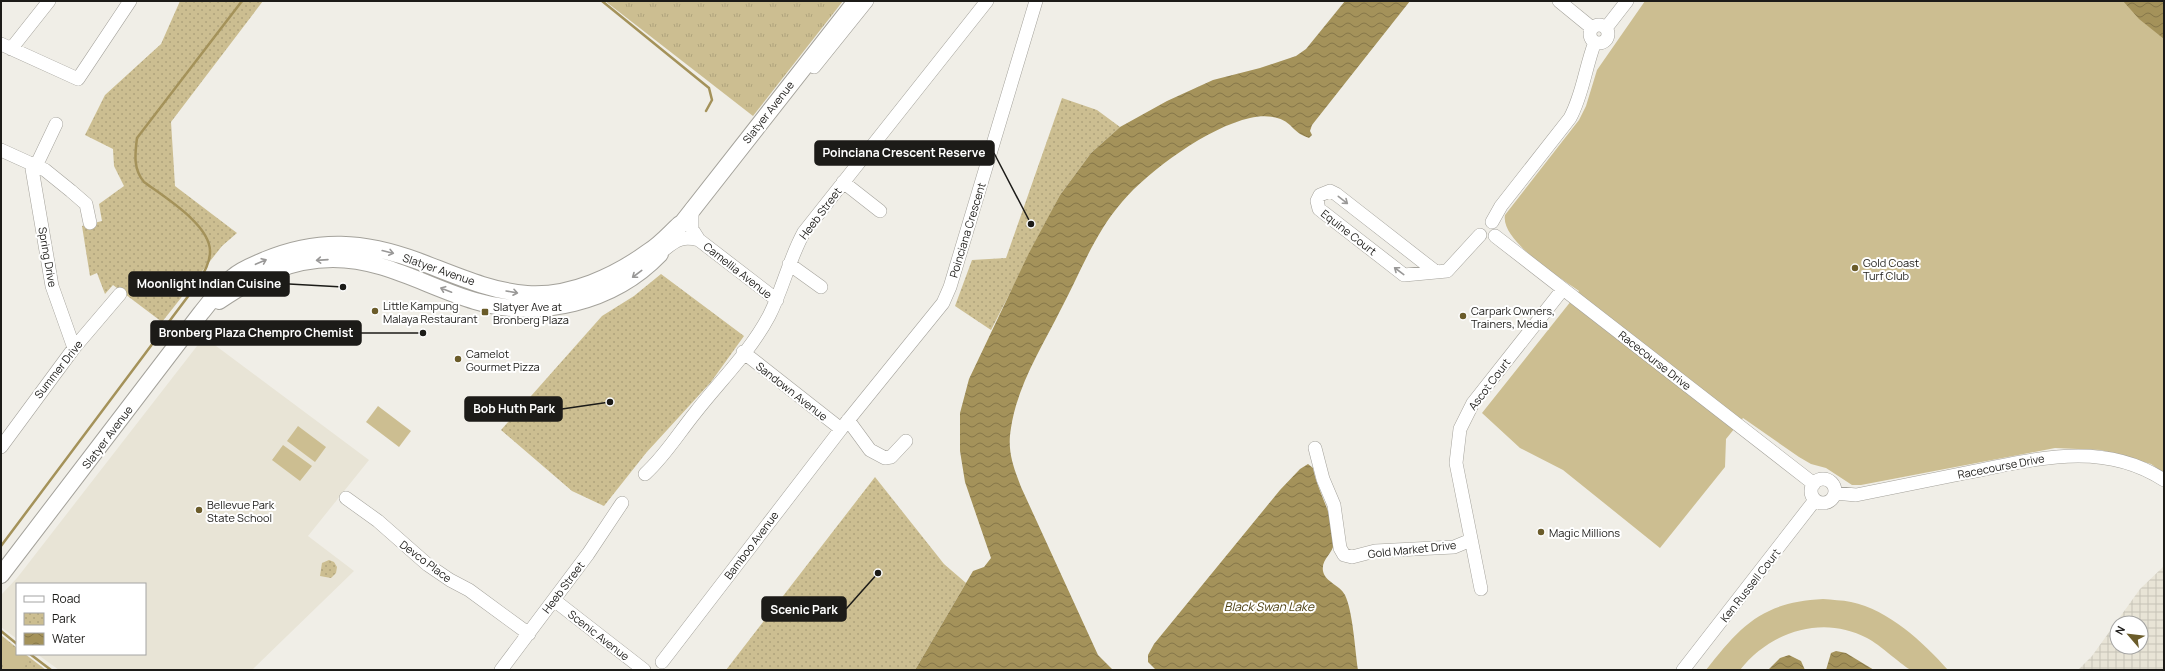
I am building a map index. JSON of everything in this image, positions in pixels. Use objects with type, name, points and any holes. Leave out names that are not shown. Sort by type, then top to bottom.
[{"type":"main road","name":"Slatyer Avenue","points":[[201,313],[256,278],[279,268],[306,262],[334,259],[355,260],[378,265],[476,301],[507,307],[531,308],[585,301],[619,286],[652,262],[665,249],[680,224],[692,208],[856,1]]},
{"type":"main road","name":"Slatyer Avenue","points":[[1,575],[201,313],[232,277],[246,268],[287,252],[312,246],[349,244],[417,260],[458,277],[508,292],[529,294],[559,292],[587,285],[615,273],[649,252],[680,224]]},
{"type":"street","points":[[49,1],[6,46],[78,80],[130,1]]},
{"type":"street","points":[[713,182],[717,186],[721,185],[725,181],[867,1]]},
{"type":"street","name":"Heeb Street","points":[[645,474],[672,445],[694,414],[760,331],[777,300],[789,264],[804,232],[987,1]]},
{"type":"street","name":"Poinciana Crescent","points":[[844,424],[932,317],[950,287],[1036,1]]},
{"type":"street","points":[[1559,1],[1592,28]]},
{"type":"street","points":[[1606,28],[1627,1]]},
{"type":"street","points":[[1601,25],[1606,28],[1608,33],[1607,38],[1601,43],[1595,42],[1590,37],[1592,28],[1601,25]]},
{"type":"street","points":[[1492,222],[1501,206],[1570,118],[1578,103],[1589,57],[1595,42]]},
{"type":"street","points":[[34,165],[56,124]]},
{"type":"street","points":[[1,150],[46,170],[86,204],[90,223]]},
{"type":"street","name":"Spring Drive","points":[[34,165],[52,286],[74,348]]},
{"type":"street","points":[[843,182],[880,211]]},
{"type":"street","name":"Equine Court","points":[[1436,272],[1336,194],[1330,191],[1320,195],[1317,201],[1319,209],[1404,275],[1447,271],[1480,235]]},
{"type":"street","name":"Camellia Avenue","points":[[692,208],[692,229],[699,240],[777,300]]},
{"type":"street","points":[[1487,221],[1492,222],[1498,230],[1495,236],[1488,240],[1480,235],[1479,229],[1482,224],[1487,221]]},
{"type":"street","name":"Racecourse Drive","points":[[1495,236],[1814,484]]},
{"type":"street","name":"Camellia Avenue","points":[[665,249],[676,240],[686,237],[699,240]]},
{"type":"street","points":[[789,264],[821,287]]},
{"type":"street","name":"Ascot Court","points":[[1481,589],[1456,463],[1460,430],[1473,403],[1563,290]]},
{"type":"street","name":"Summer Drive","points":[[2,445],[74,348],[120,294]]},
{"type":"street","name":"Sandown Avenue","points":[[743,352],[844,424],[870,450],[885,458],[891,457],[906,441]]},
{"type":"street","name":"Bamboo Avenue","points":[[662,662],[844,424]]},
{"type":"street","name":"Gold Market Drive","points":[[1315,448],[1323,479],[1334,505],[1340,548],[1344,555],[1352,557],[1375,551],[1454,547],[1471,540]]},
{"type":"street","name":"Racecourse Drive","points":[[1835,493],[1856,495],[2052,456],[2094,457],[2125,463],[2150,471],[2164,480]]},
{"type":"street","points":[[1822,480],[1828,480],[1834,485],[1834,497],[1827,503],[1820,503],[1815,500],[1812,494],[1814,484],[1822,480]]},
{"type":"street","name":"Devco Place","points":[[346,498],[378,521],[428,565],[450,580],[469,590],[528,634]]},
{"type":"street","name":"Ken Russell Court","points":[[1683,670],[1815,500]]},
{"type":"street","name":"Heeb Street","points":[[501,670],[554,600],[622,503]]},
{"type":"street","name":"Scenic Avenue","points":[[554,600],[644,670]]},
{"type":"shaded area","name":"Bellevue Park State School","points":[[204,337],[369,460],[308,536],[354,571],[252,670],[59,670],[38,655],[146,655],[146,583],[16,583],[16,638],[1,627],[1,595],[17,578]]},
{"type":"shaded area","points":[[2164,566],[2164,670],[2078,670],[2092,656],[2109,632],[2109,655],[2149,655],[2149,615],[2121,615],[2140,589]]},
{"type":"green space","points":[[180,1],[263,1],[171,122],[175,186],[237,233],[222,246],[162,322],[113,285],[105,294],[97,273],[90,276],[82,226],[102,221],[99,204],[124,186],[114,166],[113,149],[85,135],[105,95],[161,44]]},
{"type":"green space","points":[[605,1],[843,1],[753,116]]},
{"type":"green space","name":"Gold Coast Turf Club","points":[[1645,1],[2164,1],[2164,473],[2151,464],[2101,450],[2055,448],[1861,485],[1852,485],[1826,468],[1811,464],[1799,457],[1743,418],[1726,439],[1725,467],[1660,548],[1563,470],[1520,448],[1482,413],[1579,291],[1546,268],[1521,247],[1512,236],[1506,225],[1505,215],[1579,120],[1586,106],[1597,70]]},
{"type":"green space","points":[[1062,98],[1097,110],[1120,127],[1091,153],[1060,195],[991,330],[955,306],[972,260],[1006,258]]},
{"type":"green space","points":[[661,274],[744,336],[711,382],[646,453],[604,506],[572,491],[501,430],[602,316],[634,296]]},
{"type":"green space","points":[[378,406],[411,431],[399,447],[366,422]]},
{"type":"green space","points":[[298,426],[326,447],[315,462],[287,441]]},
{"type":"green space","points":[[283,445],[312,466],[300,481],[272,460]]},
{"type":"green space","points":[[875,477],[944,564],[966,583],[915,670],[726,670]]},
{"type":"green space","points":[[329,560],[334,562],[337,567],[336,573],[331,578],[320,576],[322,563]]},
{"type":"green space","points":[[1823,599],[1851,602],[1879,612],[1904,628],[1916,638],[1948,670],[1911,670],[1867,638],[1850,631],[1832,628],[1815,628],[1798,631],[1782,637],[1766,646],[1752,657],[1740,670],[1706,670],[1731,640],[1755,619],[1784,605],[1802,601]]},
{"type":"green space","points":[[1,635],[16,647],[16,655],[26,655],[46,670],[1,670]]},
{"type":"green space","points":[[1,638],[16,649],[16,655],[24,655],[30,659],[22,670],[12,670],[1,662]]},
{"type":"water","points":[[1345,1],[1410,1],[1312,125],[1310,131],[1312,135],[1309,138],[1296,131],[1281,119],[1265,116],[1250,118],[1216,130],[1181,151],[1134,190],[1112,214],[1096,240],[1024,382],[1014,412],[1010,436],[1010,451],[1016,472],[1021,487],[1098,655],[1113,670],[915,670],[973,571],[984,567],[991,558],[965,482],[960,451],[960,413],[969,379],[1029,253],[1060,195],[1091,153],[1120,127],[1167,101],[1213,80],[1260,68],[1296,56],[1306,49]]},
{"type":"water","points":[[2123,1],[2164,1],[2164,39],[2139,19]]},
{"type":"water","name":"Black Swan Lake","points":[[1308,464],[1313,468],[1334,533],[1333,547],[1325,560],[1323,571],[1324,575],[1343,592],[1348,602],[1358,670],[1156,670],[1148,662],[1148,655],[1154,644],[1280,490],[1300,469]]},
{"type":"water","points":[[1836,651],[1846,653],[1874,670],[1826,670],[1831,653]]},
{"type":"water","points":[[1789,655],[1801,661],[1805,670],[1768,670],[1780,658]]},
{"type":"waterway","points":[[1,546],[198,283],[206,268],[210,252],[208,242],[203,232],[185,212],[144,182],[140,177],[136,167],[137,138],[242,1]]},
{"type":"waterway","points":[[602,1],[709,88],[712,100],[706,111]]},
{"type":"waterway","points":[[1,631],[16,643]]},
{"type":"waterway","points":[[31,655],[51,670]]},
{"type":"place","name":"Poinciana Crescent Reserve","points":[[1031,224]]},
{"type":"place","name":"Gold Coast Turf Club","points":[[1855,268]]},
{"type":"place","name":"Moonlight Indian Cuisine","points":[[343,287]]},
{"type":"place","name":"Little Kampung Malaya Restaurant","points":[[375,311]]},
{"type":"place","name":"Slatyer Ave at Bronberg Plaza","points":[[485,312]]},
{"type":"place","name":"Carpark Owners, Trainers, Media","points":[[1463,316]]},
{"type":"place","name":"Bronberg Plaza Chempro Chemist","points":[[423,333]]},
{"type":"place","name":"Camelot Gourmet Pizza","points":[[458,359]]},
{"type":"place","name":"Bob Huth Park","points":[[610,402]]},
{"type":"place","name":"Bellevue Park State School","points":[[199,510]]},
{"type":"place","name":"Magic Millions","points":[[1541,532]]},
{"type":"place","name":"Scenic Park","points":[[878,573]]}]
